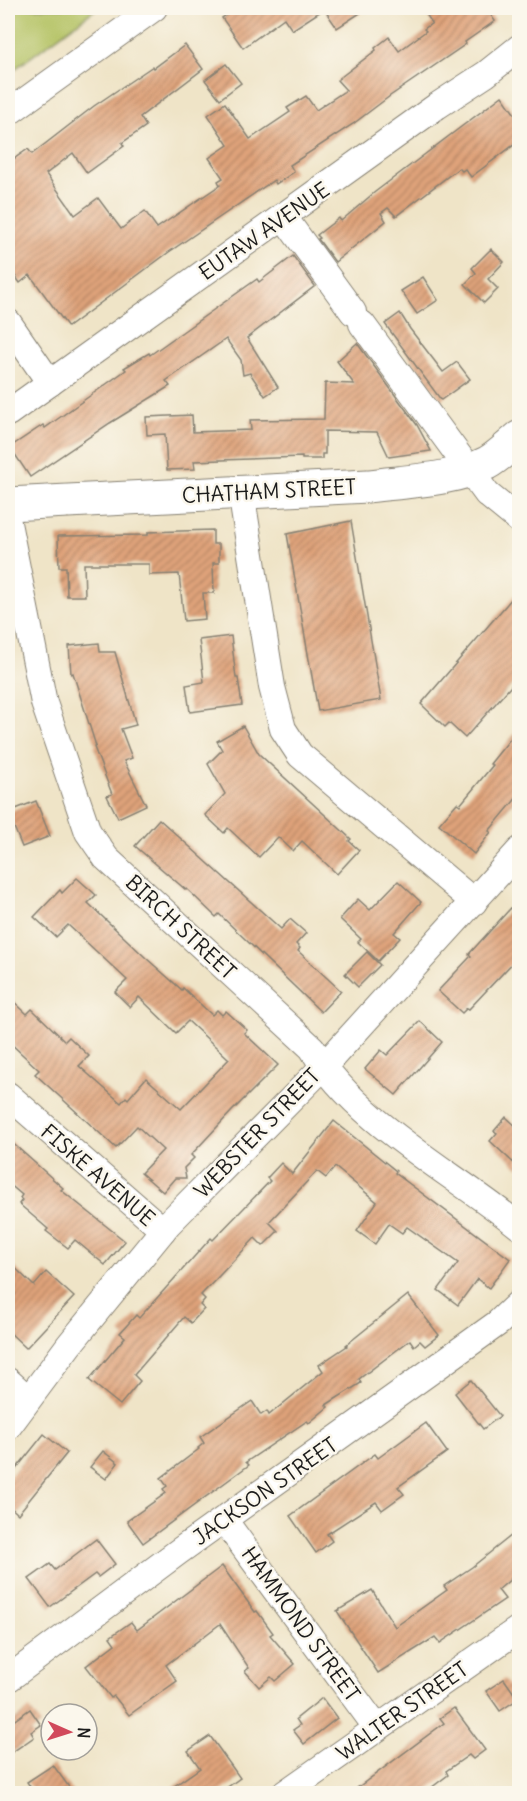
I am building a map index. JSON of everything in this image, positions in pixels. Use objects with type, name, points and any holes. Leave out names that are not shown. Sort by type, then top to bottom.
[{"type":"main road","name":"CHATHAM STREET","points":[[8,504],[368,486],[443,476],[468,469],[487,462],[519,437]]},
{"type":"street","points":[[8,113],[154,8]]},
{"type":"street","name":"EUTAW AVENUE","points":[[8,413],[437,106],[486,74],[519,47]]},
{"type":"street","points":[[283,216],[468,469],[488,494],[519,521]]},
{"type":"street","points":[[8,322],[50,383]]},
{"type":"street","points":[[241,492],[272,687],[283,729],[300,755],[474,902]]},
{"type":"street","name":"BIRCH STREET","points":[[8,523],[44,703],[87,832],[106,858],[312,1048],[336,1083],[391,1132],[517,1220]]},
{"type":"street","name":"WEBSTER STREET","points":[[8,1427],[97,1310],[163,1230],[323,1066],[519,850]]},
{"type":"street","name":"FISKE AVENUE","points":[[8,1095],[163,1230]]},
{"type":"street","name":"JACKSON STREET","points":[[8,1679],[498,1323],[519,1302]]},
{"type":"street","points":[[8,1381],[28,1399]]},
{"type":"street","name":"HAMMOND STREET","points":[[224,1520],[377,1728]]},
{"type":"street","name":"WALTER STREET","points":[[292,1791],[519,1628]]},
{"type":"green space","points":[[8,8],[97,8],[8,74]]},
{"type":"building","points":[[236,8],[368,8],[337,28],[324,9],[292,30],[284,18],[243,48],[222,18]]},
{"type":"building","points":[[435,8],[486,8],[495,21],[353,124],[290,165],[294,172],[276,184],[274,180],[169,252],[68,327],[30,275],[20,283],[8,266],[8,163],[28,149],[32,154],[94,106],[153,66],[154,68],[185,45],[203,69],[140,117],[146,126],[122,143],[124,146],[87,173],[73,153],[46,174],[75,215],[98,198],[121,229],[145,211],[157,228],[220,185],[218,181],[223,178],[209,158],[228,145],[208,115],[225,103],[250,139],[290,112],[287,108],[306,96],[316,110],[346,90],[337,80],[389,37],[399,51],[426,31],[424,29],[432,23],[426,14]]},
{"type":"building","points":[[226,64],[241,83],[220,99],[205,80]]},
{"type":"building","points":[[502,96],[519,120],[519,141],[471,177],[465,169],[462,171],[459,168],[396,216],[388,208],[381,213],[386,221],[335,262],[317,235],[339,218],[341,221],[375,192]]},
{"type":"building","points":[[491,249],[504,262],[488,279],[498,289],[484,303],[465,284],[476,273],[472,268]]},
{"type":"building","points":[[293,256],[315,286],[247,338],[278,387],[265,396],[250,373],[243,375],[241,360],[226,339],[166,381],[170,386],[30,477],[10,447],[43,425],[45,428],[126,370],[124,368],[149,353],[150,355],[257,279],[259,282]]},
{"type":"building","points":[[423,277],[438,300],[417,314],[401,291]]},
{"type":"building","points":[[400,313],[443,372],[457,362],[470,379],[441,400],[385,324]]},
{"type":"building","points":[[357,343],[417,425],[431,451],[389,457],[377,432],[325,431],[325,454],[322,454],[322,459],[302,459],[302,457],[194,461],[195,469],[167,470],[165,434],[147,435],[146,417],[192,415],[193,432],[251,430],[250,420],[324,419],[325,383],[354,384],[337,361]]},
{"type":"building","points":[[351,521],[381,700],[318,711],[287,534]]},
{"type":"building","points":[[213,530],[213,544],[219,544],[219,563],[213,563],[214,593],[203,593],[205,619],[184,621],[179,574],[149,575],[149,564],[84,564],[85,596],[67,596],[66,567],[59,567],[58,536],[148,535],[148,532]]},
{"type":"building","points":[[519,590],[519,677],[465,738],[449,723],[445,727],[421,704]]},
{"type":"building","points":[[231,636],[242,705],[190,712],[186,685],[204,682],[199,640]]},
{"type":"building","points":[[99,643],[100,652],[115,652],[136,725],[121,729],[132,758],[124,761],[146,805],[118,818],[107,796],[112,794],[94,747],[96,746],[73,673],[71,674],[69,646]]},
{"type":"building","points":[[243,726],[259,754],[351,839],[349,841],[359,850],[337,874],[302,841],[293,851],[278,837],[259,857],[228,828],[224,833],[205,815],[225,794],[208,764],[222,750],[217,741]]},
{"type":"building","points":[[519,728],[519,795],[489,831],[491,832],[474,854],[439,824],[457,803],[460,805],[493,765],[490,764]]},
{"type":"building","points":[[36,801],[50,836],[22,847],[8,812]]},
{"type":"building","points":[[159,819],[281,929],[290,919],[306,933],[296,944],[300,948],[298,951],[341,991],[321,1012],[219,914],[216,917],[187,889],[135,846]]},
{"type":"building","points":[[77,878],[96,895],[88,903],[146,958],[212,1015],[217,1010],[222,1015],[226,1011],[247,1030],[244,1033],[278,1065],[191,1155],[194,1158],[184,1168],[186,1178],[175,1178],[163,1192],[141,1173],[163,1150],[137,1126],[116,1148],[35,1074],[39,1070],[8,1041],[8,1034],[14,1026],[8,1019],[8,996],[27,1014],[32,1009],[65,1041],[69,1037],[89,1056],[79,1066],[121,1103],[126,1097],[128,1099],[146,1078],[181,1109],[229,1059],[188,1021],[176,1033],[139,997],[130,1007],[115,992],[127,980],[68,925],[56,937],[34,917],[60,890],[62,893]]},
{"type":"building","points":[[398,881],[421,902],[394,933],[400,938],[378,961],[358,942],[361,939],[340,919],[358,899],[370,910]]},
{"type":"building","points":[[519,899],[519,956],[469,1009],[467,1008],[462,1013],[438,991]]},
{"type":"building","points":[[367,952],[380,965],[358,987],[345,974]]},
{"type":"building","points":[[420,1021],[442,1042],[396,1095],[365,1069],[381,1050],[387,1055]]},
{"type":"building","points":[[506,1117],[519,1129],[519,1168],[490,1141],[497,1133],[494,1131]]},
{"type":"building","points":[[334,1121],[396,1171],[395,1173],[510,1259],[489,1288],[477,1279],[458,1305],[438,1290],[458,1263],[407,1227],[402,1233],[389,1224],[375,1244],[357,1231],[377,1202],[335,1167],[326,1178],[317,1171],[269,1222],[278,1231],[263,1246],[255,1238],[201,1295],[205,1299],[200,1305],[204,1309],[191,1323],[184,1317],[134,1375],[140,1381],[120,1405],[89,1380],[125,1337],[120,1333],[136,1315],[139,1318],[211,1238],[213,1240],[270,1181],[267,1178],[281,1163],[292,1174]]},
{"type":"building","points":[[8,1139],[63,1188],[61,1190],[125,1241],[105,1265],[75,1240],[68,1248],[46,1231],[48,1229],[19,1204],[22,1195],[8,1183]]},
{"type":"building","points":[[8,1261],[34,1286],[46,1272],[74,1297],[26,1348],[8,1331],[8,1302],[15,1294],[8,1287]]},
{"type":"building","points":[[408,1295],[439,1335],[425,1346],[420,1341],[414,1346],[410,1340],[359,1379],[361,1383],[326,1405],[328,1407],[309,1423],[307,1421],[246,1462],[249,1465],[143,1543],[127,1521],[166,1493],[163,1489],[167,1486],[161,1478],[199,1449],[204,1443],[200,1437],[252,1401],[261,1415],[267,1411],[269,1415],[323,1371],[319,1365],[347,1346]]},
{"type":"building","points":[[471,1380],[500,1416],[483,1429],[455,1393]]},
{"type":"building","points":[[426,1423],[447,1452],[398,1487],[404,1494],[382,1510],[376,1502],[327,1534],[332,1541],[316,1553],[290,1516],[375,1454],[378,1458]]},
{"type":"building","points":[[44,1434],[67,1453],[18,1514],[8,1505],[8,1479]]},
{"type":"building","points":[[103,1451],[118,1463],[106,1479],[90,1467]]},
{"type":"building","points":[[512,1535],[519,1545],[519,1572],[498,1590],[505,1599],[440,1643],[435,1637],[378,1673],[337,1611],[372,1590],[395,1627],[447,1590],[444,1586]]},
{"type":"building","points":[[96,1539],[115,1564],[98,1577],[95,1574],[50,1607],[29,1579],[50,1564],[55,1570]]},
{"type":"building","points":[[222,1566],[273,1633],[270,1635],[295,1664],[275,1681],[271,1677],[259,1687],[245,1671],[249,1668],[220,1624],[166,1665],[177,1681],[129,1715],[114,1696],[111,1698],[86,1666],[115,1644],[110,1637],[131,1622],[137,1630]]},
{"type":"building","points":[[504,1679],[518,1699],[500,1711],[486,1691]]},
{"type":"building","points":[[322,1698],[337,1718],[304,1744],[293,1730],[300,1725],[296,1719]]},
{"type":"building","points":[[454,1708],[485,1750],[473,1759],[469,1755],[446,1771],[448,1775],[423,1794],[349,1794],[444,1723],[440,1718]]},
{"type":"building","points":[[30,1709],[39,1722],[39,1726],[31,1732],[34,1737],[8,1755],[8,1725]]},
{"type":"building","points":[[210,1736],[240,1778],[218,1794],[163,1794],[200,1768],[188,1751]]},
{"type":"building","points":[[53,1765],[74,1794],[35,1794],[27,1782]]}]
